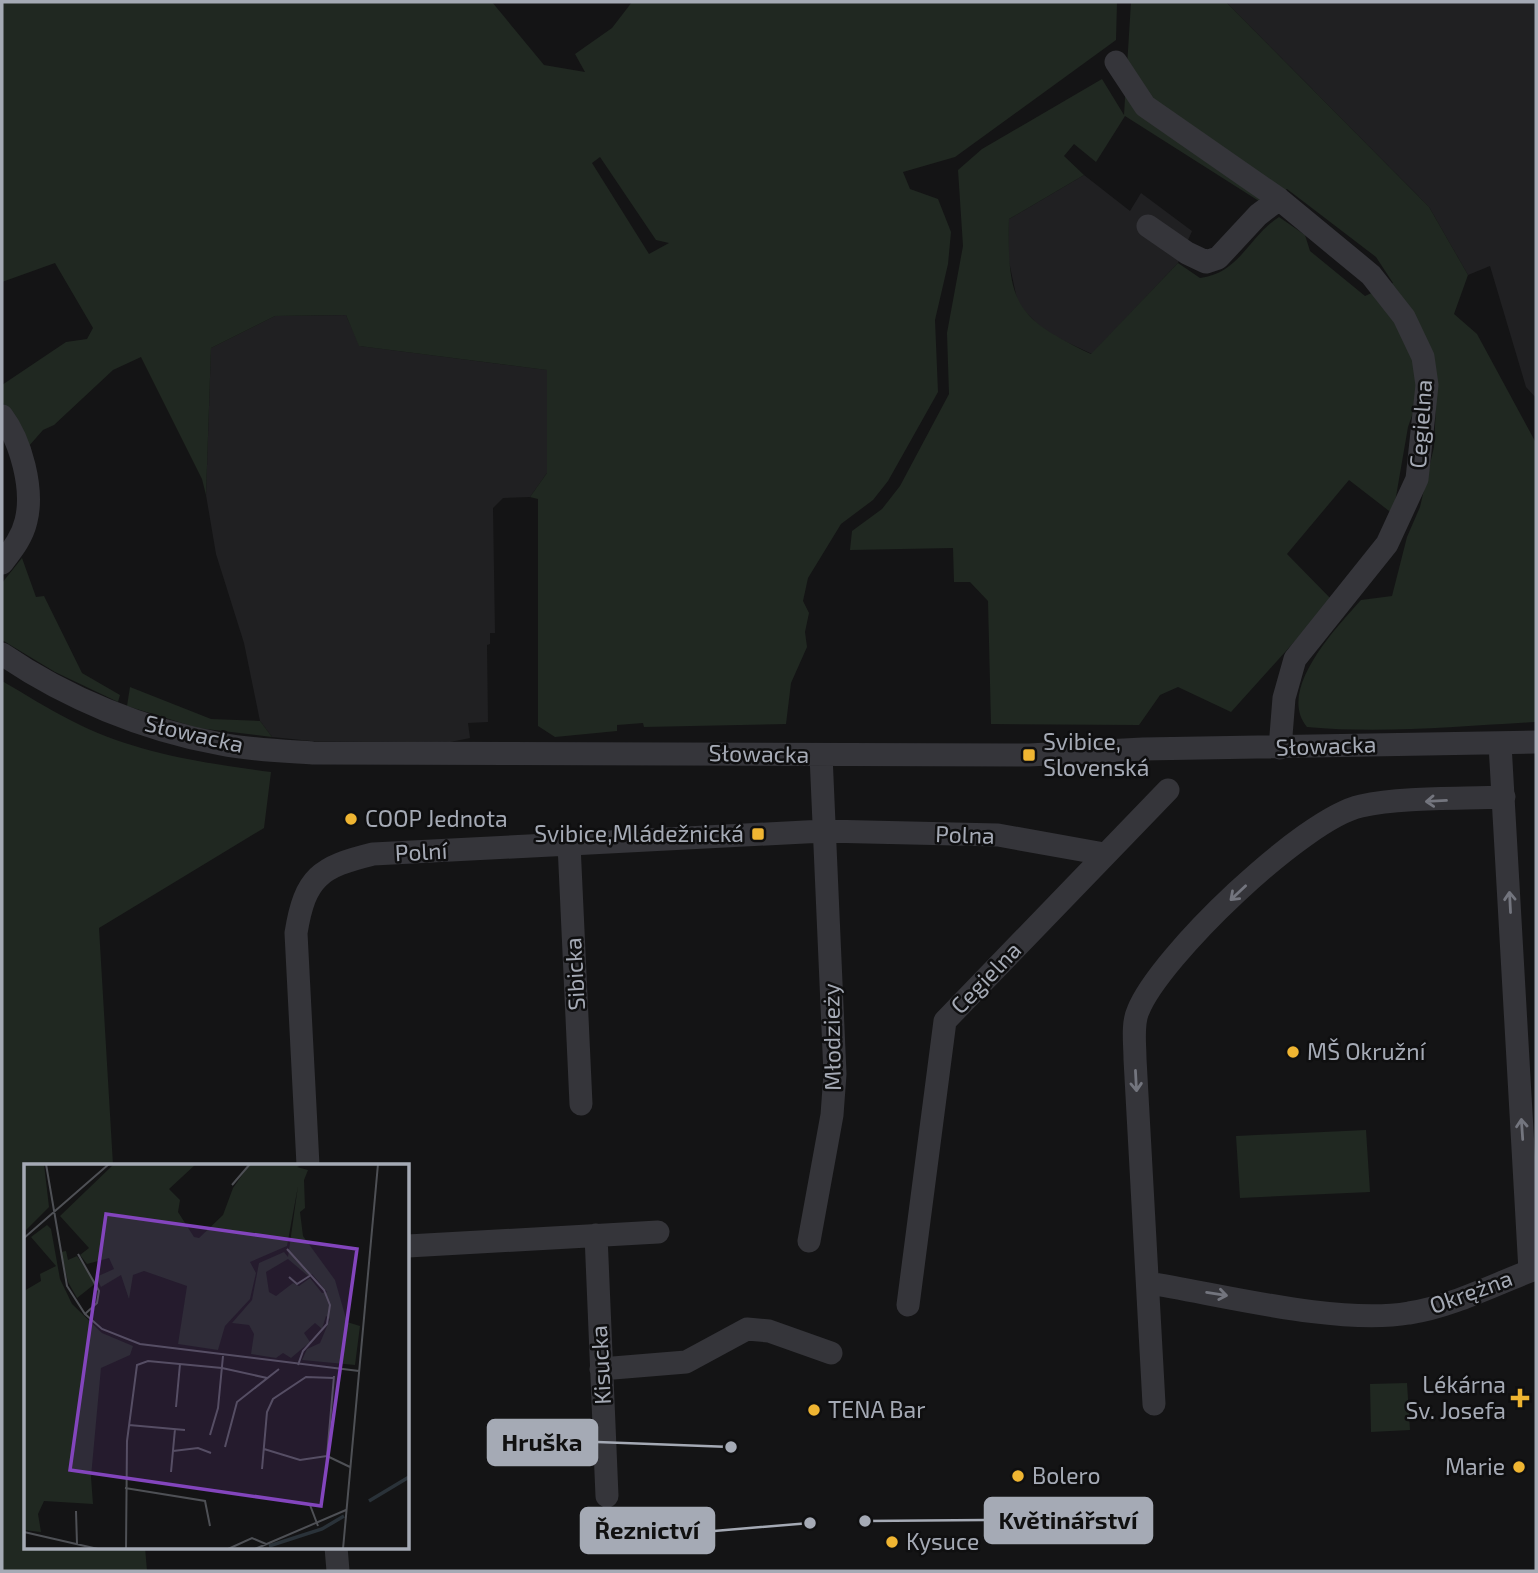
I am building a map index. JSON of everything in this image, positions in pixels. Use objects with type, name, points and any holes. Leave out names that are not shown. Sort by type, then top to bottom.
[{"type":"street","name":"Cegielna","points":[[1115,62],[1145,106],[1279,199],[1371,275],[1404,317],[1423,357],[1427,385],[1417,479],[1387,544],[1354,590],[1295,659],[1284,698],[1280,748]]},
{"type":"street","points":[[1148,226],[1187,253],[1206,262],[1218,258],[1258,215],[1279,199]]},
{"type":"street","points":[[2,416],[15,439],[27,495],[27,519],[18,543],[2,563]]},
{"type":"street","name":"Słowacka","points":[[2,654],[72,695],[130,718],[222,745],[313,753],[1029,755],[1143,749],[1500,744],[1536,741]]},
{"type":"street","name":"Okrężna","points":[[1149,1283],[1291,1307],[1369,1316],[1430,1308],[1533,1272],[1500,744]]},
{"type":"street","name":"Młodzieży","points":[[809,1241],[832,1115],[835,1074],[821,755]]},
{"type":"street","name":"Cegielna","points":[[908,1305],[945,1021],[1168,790]]},
{"type":"street","points":[[1154,1404],[1149,1283],[1143,1243],[1135,1059],[1136,1013],[1159,972],[1189,939],[1293,841],[1336,816],[1360,806],[1504,797]]},
{"type":"street","name":"Polní","points":[[308,1164],[296,933],[299,912],[312,882],[333,864],[373,854],[824,831]]},
{"type":"street","name":"Polna","points":[[824,831],[998,835],[1104,854]]},
{"type":"street","name":"Sibicka","points":[[569,844],[581,1104]]},
{"type":"street","points":[[410,1246],[658,1232]]},
{"type":"street","name":"Kisucka","points":[[596,1235],[607,1496]]},
{"type":"street","points":[[601,1369],[686,1362],[747,1329],[769,1331],[831,1353]]},
{"type":"street","points":[[336,1548],[338,1571]]},
{"type":"shaded area","points":[[2,2],[492,2],[544,65],[585,72],[575,54],[612,28],[632,2],[1117,2],[1116,40],[955,157],[903,172],[910,189],[938,199],[951,232],[948,264],[935,320],[938,392],[888,481],[873,500],[841,524],[808,578],[803,601],[809,613],[805,632],[807,647],[791,683],[786,724],[644,727],[643,723],[617,725],[617,731],[555,737],[538,726],[538,499],[530,497],[547,473],[547,370],[359,346],[346,315],[275,316],[211,348],[206,495],[202,479],[141,357],[113,370],[54,425],[43,430],[28,447],[11,413],[2,402],[2,385],[66,342],[87,339],[93,328],[55,263],[2,282]],"holes":[[[600,157],[656,240],[669,243],[649,254],[592,163]]]},
{"type":"shaded area","points":[[1131,2],[1226,2],[1429,207],[1468,275],[1454,314],[1477,334],[1536,443],[1536,722],[1422,729],[1336,729],[1307,727],[1299,712],[1299,695],[1304,678],[1325,642],[1361,600],[1392,596],[1407,537],[1420,507],[1434,447],[1436,405],[1416,404],[1408,427],[1393,514],[1349,480],[1287,554],[1332,600],[1231,712],[1178,687],[1160,695],[1139,725],[991,724],[988,601],[970,582],[954,582],[953,548],[850,550],[852,531],[882,509],[900,486],[949,394],[947,333],[963,246],[958,170],[982,149],[1102,79],[1124,115]],"holes":[[[1125,116],[1262,203],[1287,189],[1376,257],[1393,283],[1365,296],[1310,251],[1305,235],[1279,217],[1268,225],[1234,262],[1214,275],[1200,278],[1178,263],[1091,354],[1046,330],[1021,305],[1014,290],[1010,271],[1009,219],[1084,175],[1064,156],[1074,144],[1096,162]]]},
{"type":"shaded area","points":[[1226,2],[1536,2],[1536,398],[1526,387],[1490,266],[1468,275],[1429,207]]},
{"type":"shaded area","points":[[1084,175],[1130,211],[1141,193],[1192,231],[1178,263],[1092,354],[1045,332],[1018,304],[1008,257],[1009,219]]},
{"type":"shaded area","points":[[346,315],[360,346],[548,370],[547,473],[530,497],[503,498],[493,508],[495,633],[490,633],[490,644],[487,645],[488,722],[468,723],[470,738],[450,742],[311,741],[272,737],[260,721],[244,643],[216,554],[206,495],[211,348],[275,316]]},
{"type":"shaded area","points":[[22,558],[36,597],[44,596],[82,673],[120,695],[118,702],[55,672],[2,640],[2,583]]},
{"type":"shaded area","points":[[2,681],[72,721],[120,741],[169,755],[271,772],[264,828],[99,928],[113,1164],[24,1164],[24,1548],[145,1548],[147,1571],[2,1571]]},
{"type":"shaded area","points":[[130,687],[211,719],[260,721],[272,737],[198,728],[127,706]]},
{"type":"shaded area","points":[[1366,1130],[1370,1192],[1240,1198],[1236,1136]]},
{"type":"shaded area","points":[[1407,1383],[1410,1430],[1371,1432],[1370,1384]]},
{"type":"place","name":"Svibice, Slovenská","points":[[1029,755]]},
{"type":"place","name":"COOP Jednota","points":[[351,819]]},
{"type":"place","name":"Svibice,Mládežnická","points":[[758,834]]},
{"type":"place","name":"MŠ Okružní","points":[[1293,1052]]},
{"type":"place","name":"Lékárna Sv. Josefa","points":[[1520,1398]]},
{"type":"place","name":"TENA Bar","points":[[814,1410]]},
{"type":"place","name":"Hruška","points":[[731,1447]]},
{"type":"place","name":"Marie","points":[[1519,1467]]},
{"type":"place","name":"Bolero","points":[[1018,1476]]},
{"type":"place","name":"Květinářství","points":[[865,1521]]},
{"type":"place","name":"Řeznictví","points":[[810,1523]]},
{"type":"place","name":"Kysuce","points":[[892,1542]]}]
